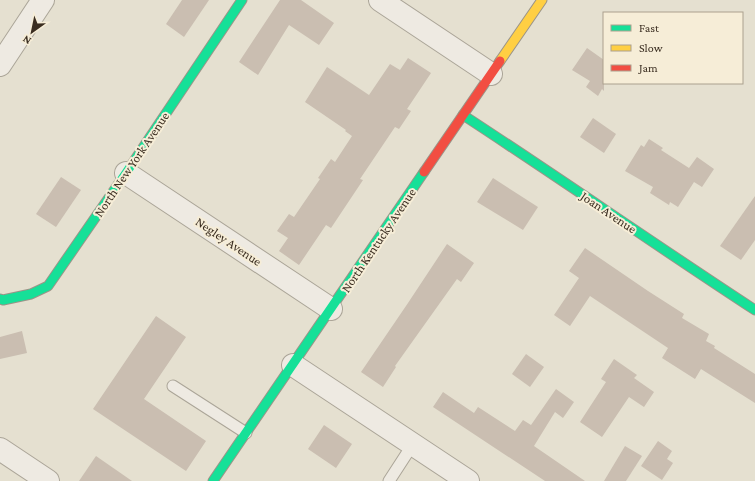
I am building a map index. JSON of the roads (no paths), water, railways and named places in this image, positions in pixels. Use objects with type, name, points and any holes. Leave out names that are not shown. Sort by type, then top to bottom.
[{"type":"street","points":[[0,65],[43,0]]},
{"type":"street","name":"North New York Avenue","points":[[0,299],[3,300],[24,297],[36,293],[48,286],[242,0]]},
{"type":"street","points":[[380,0],[491,74]]},
{"type":"street","name":"North Kentucky Avenue","points":[[213,481],[542,0]]},
{"type":"street","name":"Joan Avenue","points":[[463,115],[755,310]]},
{"type":"street","name":"Negley Avenue","points":[[126,173],[331,309]]},
{"type":"street","points":[[292,365],[468,481]]},
{"type":"street","points":[[0,450],[48,481]]},
{"type":"lane","points":[[173,386],[246,433]]},
{"type":"lane","points":[[388,481],[413,444]]}]
